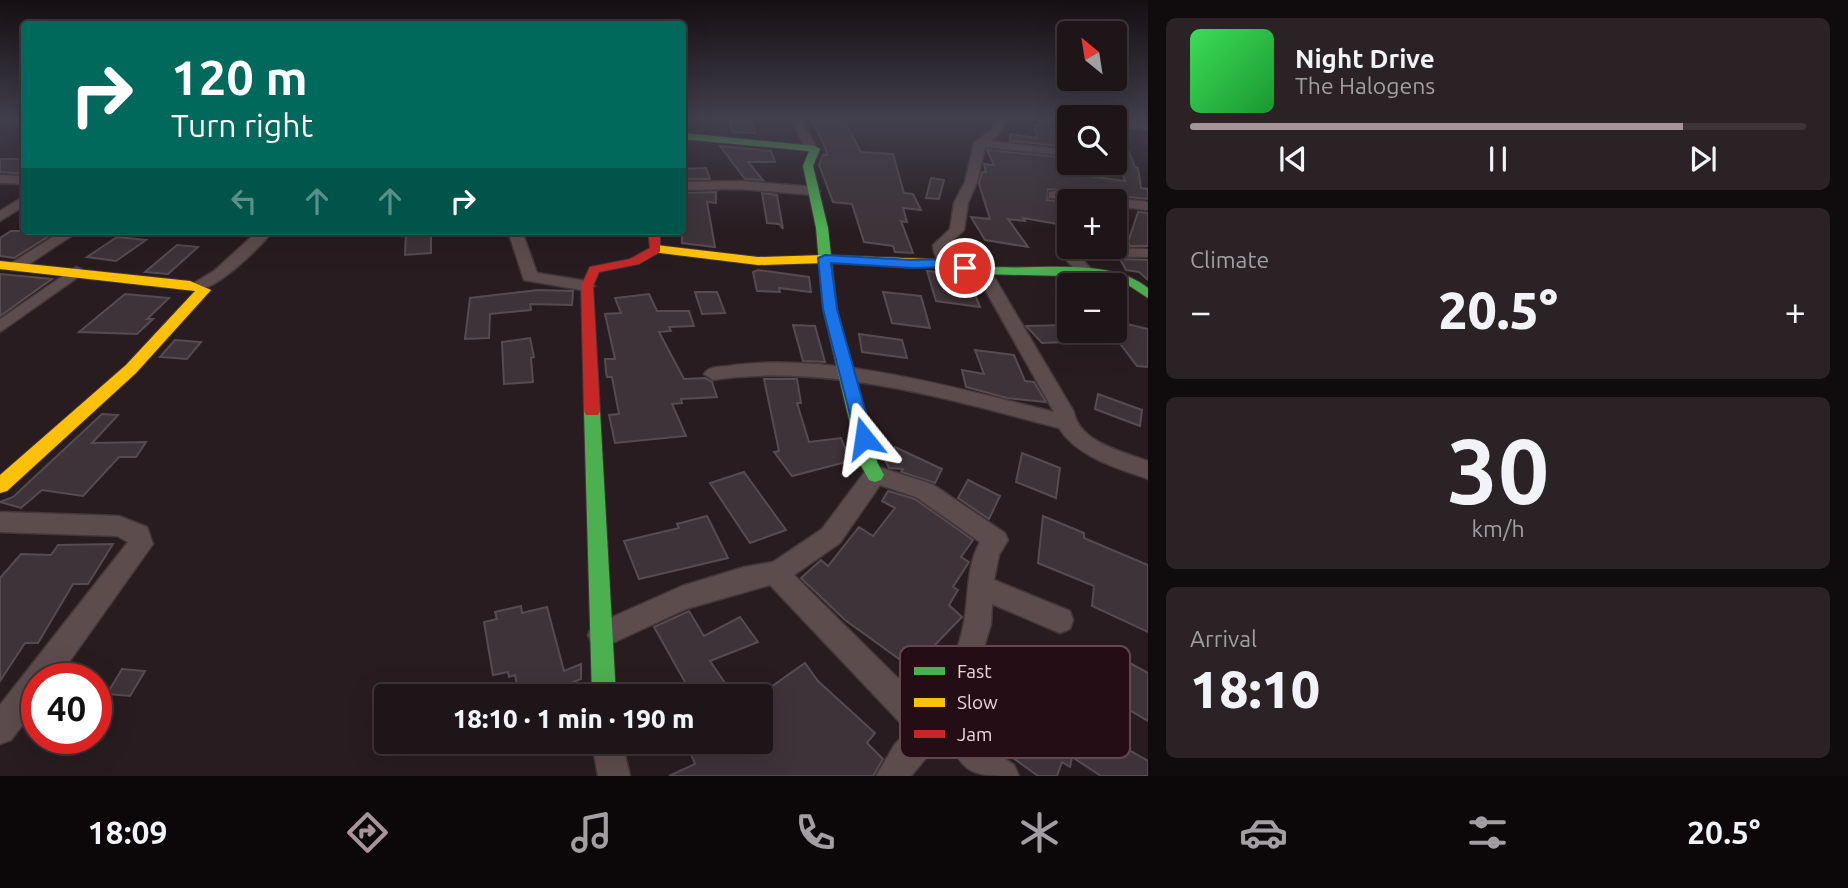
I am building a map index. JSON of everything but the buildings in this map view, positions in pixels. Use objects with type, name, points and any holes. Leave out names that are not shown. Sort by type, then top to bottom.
[{"type":"street","points":[[812,156],[808,166],[825,258],[830,309],[868,462],[875,475]]},
{"type":"street","points":[[950,263],[941,254],[940,245],[957,230],[961,203],[971,182],[977,156]]},
{"type":"street","points":[[0,179],[21,180]]},
{"type":"street","points":[[686,186],[740,185],[814,191]]},
{"type":"street","points":[[1054,195],[1148,206]]},
{"type":"street","points":[[0,217],[21,202]]},
{"type":"street","points":[[7,266],[65,235]]},
{"type":"street","points":[[7,266],[200,286],[219,274],[261,235]]},
{"type":"street","points":[[516,235],[530,277],[587,286]]},
{"type":"street","points":[[654,235],[656,249]]},
{"type":"street","points":[[604,684],[587,286],[594,270],[642,260],[656,249],[758,261],[825,258],[912,264],[950,263],[982,270],[1087,273]]},
{"type":"street","points":[[1087,273],[1074,260],[1077,251],[1148,253]]},
{"type":"street","points":[[982,270],[1064,412],[1063,422]]},
{"type":"street","points":[[0,327],[76,272]]},
{"type":"street","points":[[1127,279],[1148,294]]},
{"type":"street","points":[[0,486],[131,369],[202,296],[204,290],[200,286]]},
{"type":"street","points":[[713,374],[776,368],[832,371],[988,403],[1063,422],[1078,439],[1148,470]]},
{"type":"street","points":[[602,635],[644,611],[701,590],[766,572],[776,573],[831,536],[875,475]]},
{"type":"street","points":[[875,475],[899,478],[921,487],[996,540],[988,550],[983,564],[977,624],[970,646]]},
{"type":"street","points":[[0,522],[119,526],[138,534],[141,544],[52,663]]},
{"type":"street","points":[[776,573],[900,701]]},
{"type":"street","points":[[981,587],[1060,620]]},
{"type":"street","points":[[0,729],[21,702]]},
{"type":"street","points":[[609,754],[614,776]]},
{"type":"street","points":[[892,776],[907,758]]},
{"type":"street","points":[[976,758],[1003,776]]},
{"type":"traffic: fast","points":[[812,156],[808,166],[822,228],[830,309],[868,462],[875,475]]},
{"type":"traffic: fast","points":[[956,264],[982,270],[1102,273],[1130,280],[1148,294]]},
{"type":"traffic: fast","points":[[592,411],[603,684]]},
{"type":"traffic: slow","points":[[656,249],[758,261],[825,259],[956,264]]},
{"type":"traffic: slow","points":[[0,265],[190,285],[204,290],[131,369],[0,486]]},
{"type":"traffic: jam","points":[[592,411],[587,286],[594,270],[634,261],[656,249],[654,235]]},
{"type":"route","points":[[864,438],[830,309],[825,281],[825,258],[912,264],[950,263],[965,268]]}]
